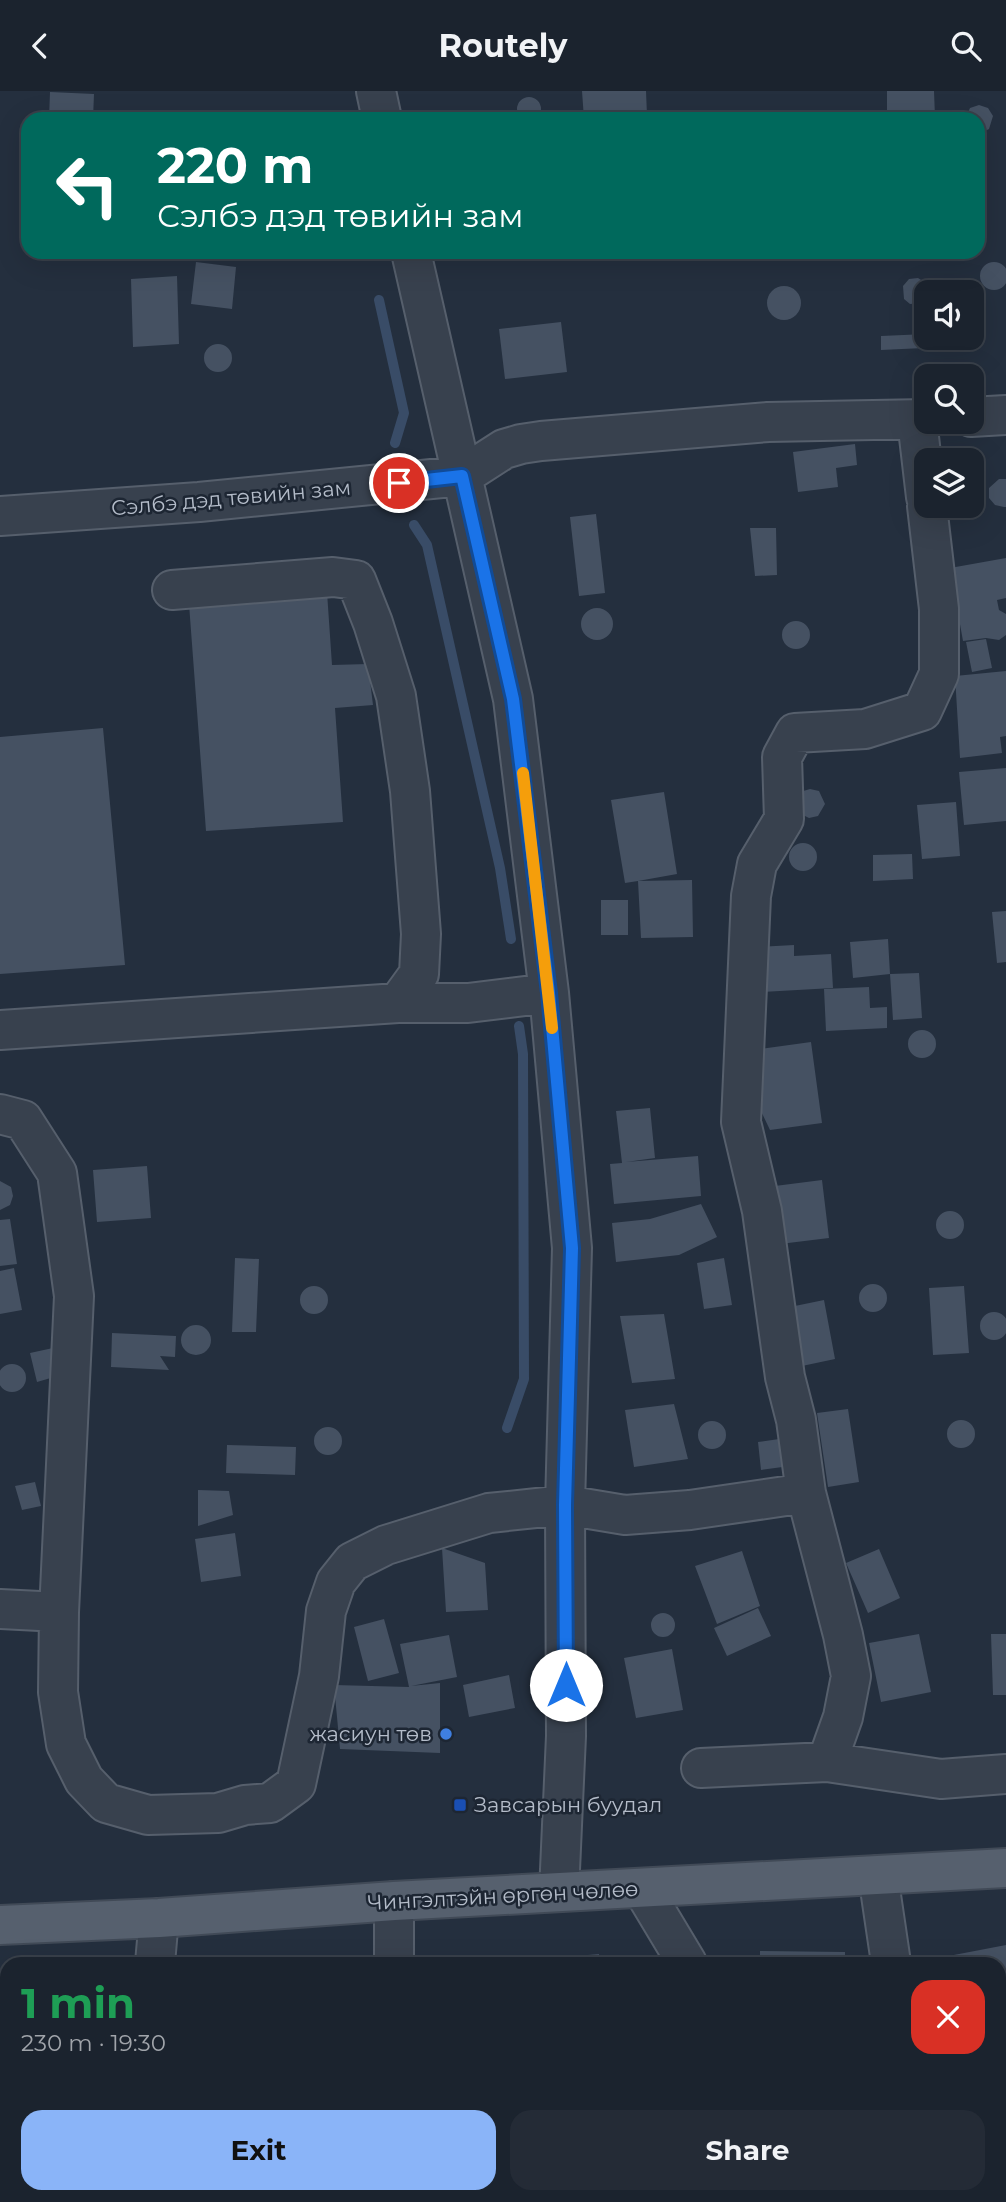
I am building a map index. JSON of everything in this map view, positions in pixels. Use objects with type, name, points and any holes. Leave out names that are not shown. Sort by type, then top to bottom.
[{"type":"main road","name":"Чингэлтэйн өргөн чөлөө","points":[[0,1925],[1006,1868]]},
{"type":"street","points":[[376,91],[380,112]]},
{"type":"street","points":[[413,259],[513,699],[549,993],[572,1248],[565,1505],[566,1736],[559,1892]]},
{"type":"street","points":[[984,416],[1006,415]]},
{"type":"street","points":[[462,476],[504,449],[541,441],[768,422],[914,420]]},
{"type":"street","name":"Сэлбэ дэд төвийн зам","points":[[0,516],[199,502],[462,476]]},
{"type":"street","points":[[827,1762],[843,1717],[851,1676],[806,1493],[796,1420],[785,1377],[762,1211],[741,1122],[751,896],[757,863],[784,820],[782,757],[795,733],[865,729],[922,711],[939,674],[939,609],[928,518]]},
{"type":"street","points":[[172,590],[333,577],[356,580],[396,696],[410,791],[420,947],[419,974],[398,1003]]},
{"type":"street","points":[[0,1030],[398,1003],[468,1003],[549,993]]},
{"type":"street","points":[[0,1114],[23,1120],[57,1173],[74,1296],[59,1612],[58,1692],[66,1744],[84,1780],[106,1803],[148,1815],[218,1813],[245,1805],[270,1803],[296,1784],[320,1676],[326,1611],[336,1582],[352,1562],[386,1545],[489,1513],[565,1505],[625,1515],[690,1510],[806,1493]]},
{"type":"street","points":[[0,1609],[59,1612]]},
{"type":"street","points":[[701,1768],[827,1762],[941,1779],[1006,1774]]},
{"type":"street","points":[[878,1875],[890,1957]]},
{"type":"street","points":[[642,1888],[683,1957]]},
{"type":"street","points":[[394,1901],[394,1957]]},
{"type":"street","points":[[156,1957],[159,1918]]},
{"type":"building","points":[[582,91],[646,91],[647,112],[584,112]]},
{"type":"building","points":[[887,91],[934,91],[935,112],[887,112]]},
{"type":"building","points":[[50,92],[94,94],[93,112],[49,112]]},
{"type":"building","points":[[529,97],[540,105],[540,112],[518,112],[517,109],[521,101]]},
{"type":"building","points":[[979,105],[988,108],[993,116],[989,129],[985,131],[985,112],[968,112],[970,108]]},
{"type":"building","points":[[196,262],[236,267],[232,309],[191,304]]},
{"type":"building","points":[[989,263],[999,263],[1007,271],[1007,281],[999,289],[989,289],[984,286],[984,280],[981,280],[981,271]]},
{"type":"building","points":[[177,276],[179,344],[133,347],[131,279]]},
{"type":"building","points":[[909,279],[921,280],[914,280],[914,304],[904,299],[903,286]]},
{"type":"building","points":[[784,286],[796,291],[801,303],[796,315],[784,320],[772,315],[767,303],[772,291]]},
{"type":"building","points":[[561,322],[567,372],[505,379],[499,329]]},
{"type":"building","points":[[914,335],[914,348],[881,350],[881,336]]},
{"type":"building","points":[[218,344],[228,348],[232,358],[228,368],[218,372],[208,368],[204,358],[208,348]]},
{"type":"building","points":[[855,444],[857,465],[836,468],[838,487],[798,492],[793,452]]},
{"type":"building","points":[[999,479],[1006,479],[1006,507],[995,505],[989,498],[989,488]]},
{"type":"building","points":[[596,514],[605,593],[579,596],[570,517]]},
{"type":"building","points":[[750,528],[776,528],[777,575],[755,576]]},
{"type":"building","points":[[1006,558],[1006,598],[997,600],[999,610],[1006,614],[1006,635],[999,640],[986,638],[963,641],[950,568]]},
{"type":"building","points":[[327,592],[332,665],[368,664],[373,705],[335,708],[343,822],[206,831],[189,604]]},
{"type":"building","points":[[597,608],[609,612],[613,624],[609,636],[597,640],[585,636],[581,624],[585,612]]},
{"type":"building","points":[[796,621],[806,625],[810,635],[806,645],[796,649],[786,645],[782,635],[786,625]]},
{"type":"building","points":[[986,639],[992,668],[972,672],[966,642]]},
{"type":"building","points":[[1006,671],[1006,736],[1000,737],[1002,753],[960,758],[955,676]]},
{"type":"building","points":[[103,728],[125,965],[0,974],[0,737]]},
{"type":"building","points":[[1006,768],[1006,821],[964,825],[959,772]]},
{"type":"building","points":[[810,789],[819,791],[825,804],[818,816],[809,818],[801,814],[800,792]]},
{"type":"building","points":[[664,792],[677,874],[625,883],[611,800]]},
{"type":"building","points":[[956,802],[960,856],[922,859],[917,805]]},
{"type":"building","points":[[803,843],[813,847],[817,857],[813,867],[803,871],[793,867],[789,857],[793,847]]},
{"type":"building","points":[[912,854],[913,879],[873,881],[873,855]]},
{"type":"building","points":[[692,880],[693,937],[641,938],[638,881]]},
{"type":"building","points":[[601,900],[628,900],[628,935],[601,935]]},
{"type":"building","points":[[1006,911],[1006,962],[997,963],[992,912]]},
{"type":"building","points":[[888,939],[890,974],[853,978],[850,942]]},
{"type":"building","points":[[794,945],[794,956],[831,954],[833,988],[761,992],[758,947]]},
{"type":"building","points":[[919,973],[922,1018],[893,1020],[890,974]]},
{"type":"building","points":[[869,987],[870,1008],[887,1007],[887,1028],[826,1031],[824,989]]},
{"type":"building","points":[[922,1030],[932,1034],[936,1044],[932,1054],[922,1058],[912,1054],[908,1044],[912,1034]]},
{"type":"building","points":[[811,1042],[822,1123],[770,1130],[760,1109],[752,1050]]},
{"type":"building","points":[[650,1108],[655,1158],[626,1162],[698,1156],[701,1196],[614,1204],[610,1164],[622,1163],[616,1111]]},
{"type":"building","points":[[147,1166],[151,1218],[97,1222],[93,1170]]},
{"type":"building","points":[[822,1180],[829,1238],[780,1244],[767,1187]]},
{"type":"building","points":[[0,1181],[11,1187],[13,1196],[10,1205],[0,1210]]},
{"type":"building","points":[[701,1204],[717,1237],[679,1255],[616,1262],[612,1223],[650,1219]]},
{"type":"building","points":[[950,1211],[960,1215],[964,1225],[960,1235],[950,1239],[940,1235],[936,1225],[940,1215]]},
{"type":"building","points":[[10,1219],[17,1264],[0,1266],[0,1220]]},
{"type":"building","points":[[235,1258],[259,1259],[256,1332],[232,1332]]},
{"type":"building","points":[[724,1258],[732,1305],[704,1309],[697,1263]]},
{"type":"building","points":[[14,1268],[22,1310],[0,1314],[0,1271]]},
{"type":"building","points":[[873,1284],[883,1288],[887,1298],[883,1308],[873,1312],[863,1308],[859,1298],[863,1288]]},
{"type":"building","points":[[314,1286],[324,1290],[328,1300],[324,1310],[314,1314],[304,1310],[300,1300],[304,1290]]},
{"type":"building","points":[[964,1286],[969,1353],[933,1355],[929,1288]]},
{"type":"building","points":[[824,1300],[835,1359],[802,1366],[790,1307]]},
{"type":"building","points":[[994,1312],[1004,1316],[1007,1331],[1004,1336],[994,1340],[984,1336],[980,1326],[984,1316]]},
{"type":"building","points":[[664,1314],[675,1379],[632,1383],[620,1316]]},
{"type":"building","points":[[196,1325],[206,1330],[211,1340],[206,1350],[196,1355],[186,1350],[181,1340],[186,1330]]},
{"type":"building","points":[[112,1333],[176,1336],[175,1357],[160,1356],[169,1370],[111,1367]]},
{"type":"building","points":[[53,1348],[61,1375],[37,1382],[30,1353]]},
{"type":"building","points":[[7,1365],[17,1365],[25,1373],[25,1383],[17,1391],[7,1391],[-1,1383],[-1,1373]]},
{"type":"building","points":[[674,1404],[688,1459],[634,1467],[625,1410]]},
{"type":"building","points":[[848,1409],[859,1482],[828,1487],[817,1413]]},
{"type":"building","points":[[961,1420],[971,1424],[975,1434],[971,1444],[961,1448],[951,1444],[947,1434],[951,1424]]},
{"type":"building","points":[[712,1421],[722,1425],[726,1435],[722,1445],[712,1449],[702,1445],[698,1435],[702,1425]]},
{"type":"building","points":[[328,1427],[338,1431],[342,1441],[338,1451],[328,1455],[318,1451],[314,1441],[318,1431]]},
{"type":"building","points":[[786,1438],[790,1466],[761,1470],[758,1442]]},
{"type":"building","points":[[227,1445],[296,1447],[295,1475],[226,1473]]},
{"type":"building","points":[[35,1482],[41,1506],[22,1510],[15,1486]]},
{"type":"building","points":[[198,1490],[229,1491],[233,1515],[198,1526]]},
{"type":"building","points":[[235,1533],[241,1576],[201,1582],[195,1539]]},
{"type":"building","points":[[442,1548],[485,1563],[488,1610],[446,1612]]},
{"type":"building","points":[[879,1549],[900,1598],[868,1613],[846,1563]]},
{"type":"building","points":[[742,1551],[760,1606],[717,1624],[695,1566]]},
{"type":"building","points":[[758,1608],[771,1636],[727,1656],[714,1628]]},
{"type":"building","points":[[663,1613],[672,1616],[675,1625],[672,1634],[663,1637],[654,1634],[651,1625],[654,1616]]},
{"type":"building","points":[[384,1619],[399,1673],[368,1681],[354,1627]]},
{"type":"building","points":[[919,1634],[931,1692],[881,1702],[869,1643]]},
{"type":"building","points":[[991,1634],[1006,1634],[1006,1695],[993,1695]]},
{"type":"building","points":[[449,1635],[457,1677],[411,1686],[440,1683],[440,1753],[340,1749],[334,1685],[409,1687],[400,1644]]},
{"type":"building","points":[[672,1649],[683,1710],[636,1718],[624,1658]]},
{"type":"building","points":[[509,1675],[515,1708],[469,1717],[463,1685]]},
{"type":"building","points":[[1006,1945],[1006,1957],[943,1957]]},
{"type":"building","points":[[760,1951],[845,1952],[845,1957],[760,1957]]},
{"type":"building","points":[[599,1954],[599,1957],[565,1957]]},
{"type":"waterway","points":[[379,300],[404,413],[395,443]]},
{"type":"waterway","points":[[414,525],[427,545],[500,868],[511,939]]},
{"type":"waterway","points":[[507,1428],[524,1379],[523,1054],[519,1026]]},
{"type":"slow traffic","points":[[523,773],[552,1028]]},
{"type":"place","name":"жасиун төв","points":[[446,1734]]},
{"type":"place","name":"Завсарын буудал","points":[[460,1805]]},
{"type":"route","points":[[399,483],[462,476],[513,699],[549,993],[572,1248],[565,1505],[566,1685]]}]
